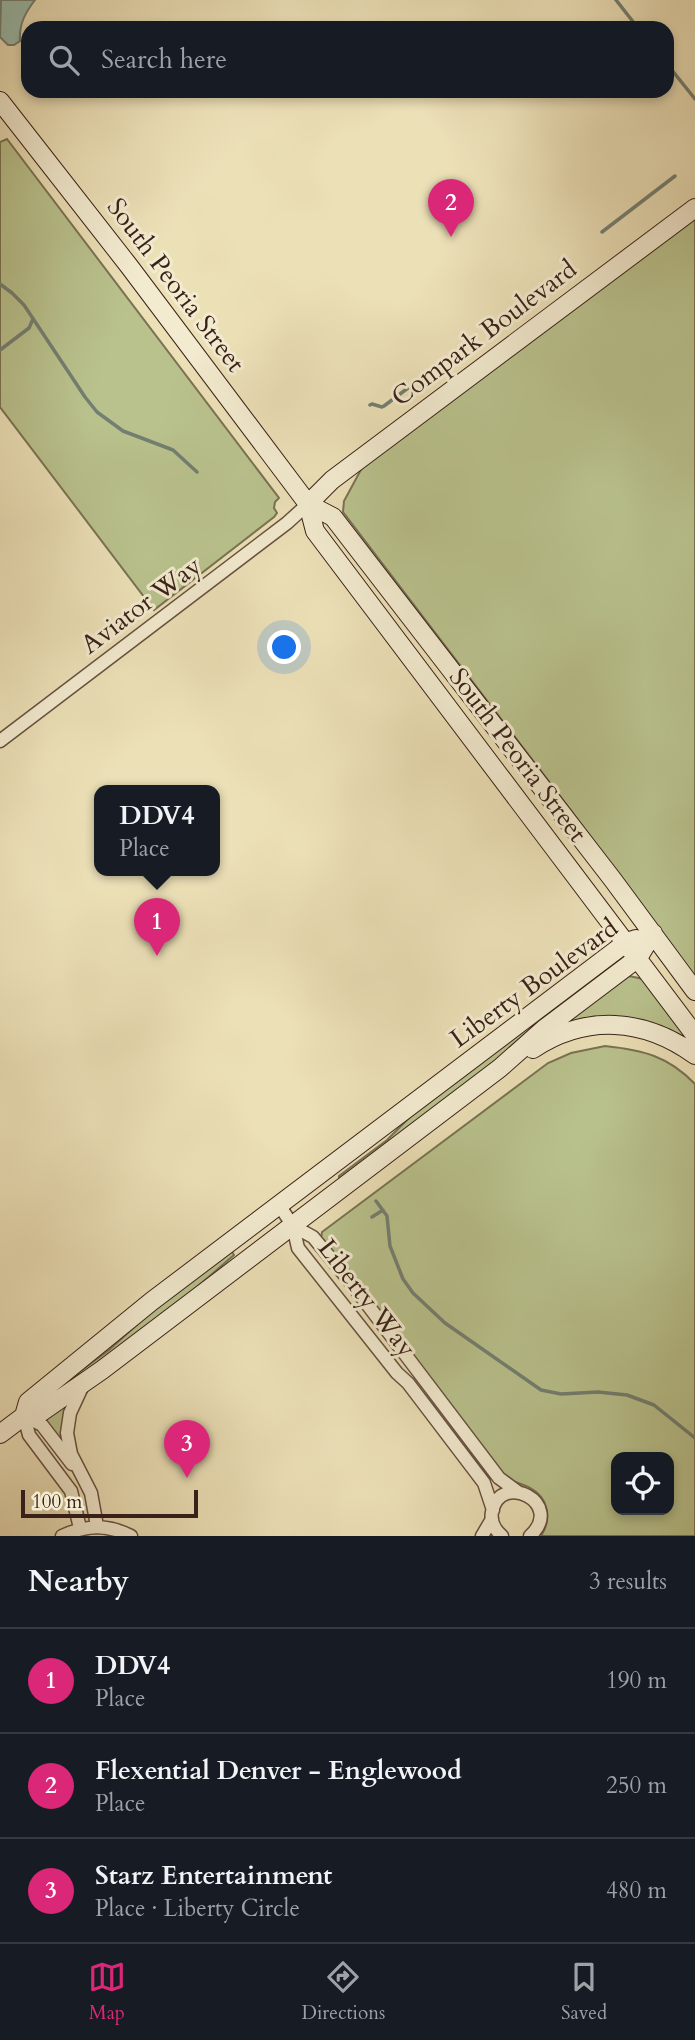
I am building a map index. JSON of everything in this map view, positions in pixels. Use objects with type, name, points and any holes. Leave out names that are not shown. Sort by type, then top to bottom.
[{"type":"street","name":"South Peoria Street","points":[[0,101],[122,256],[308,504],[314,531],[695,1035]]},
{"type":"street","name":"Compark Boulevard","points":[[308,504],[332,480],[695,208]]},
{"type":"street","name":"South Peoria Street","points":[[308,504],[332,517],[580,836],[695,991]]},
{"type":"street","name":"Aviator Way","points":[[0,741],[308,504]]},
{"type":"street","name":"Liberty Boulevard","points":[[24,1416],[28,1402],[152,1301],[626,943],[653,933]]},
{"type":"street","name":"Liberty Boulevard","points":[[0,1434],[24,1416],[40,1413],[85,1381],[500,1068],[544,1029],[638,958],[653,933]]},
{"type":"street","points":[[500,1068],[512,1064],[552,1038],[577,1028],[599,1025],[653,1031],[695,1055]]},
{"type":"street","points":[[279,1205],[293,1226]]},
{"type":"street","name":"Liberty Way","points":[[293,1226],[313,1237],[496,1475],[518,1492],[531,1497],[539,1508],[541,1517],[530,1536]]},
{"type":"street","name":"Liberty Way","points":[[293,1226],[298,1248],[397,1373],[408,1383],[484,1483],[495,1528],[502,1536]]},
{"type":"street","points":[[85,1381],[72,1406],[67,1427],[69,1447],[91,1493],[97,1526]]},
{"type":"street","points":[[24,1416],[42,1425],[77,1468]]},
{"type":"street","points":[[24,1416],[29,1435],[71,1491],[80,1528]]},
{"type":"street","points":[[482,1536],[497,1501],[504,1495],[518,1492]]},
{"type":"street","points":[[62,1536],[80,1528],[97,1526],[116,1529],[131,1536]]},
{"type":"green space","points":[[7,139],[279,498],[275,502],[277,513],[274,517],[154,610],[0,407],[0,142]]},
{"type":"green space","points":[[695,217],[695,979],[573,813],[343,512],[344,501],[363,466]]},
{"type":"green space","points":[[629,976],[643,979],[690,1041],[562,1025]]},
{"type":"green space","points":[[582,985],[585,989],[498,1062],[339,1179],[339,1176],[387,1140],[421,1106]]},
{"type":"green space","points":[[605,1046],[654,1056],[675,1067],[695,1084],[695,1536],[541,1536],[547,1523],[547,1509],[541,1497],[530,1488],[505,1476],[321,1238],[322,1232],[548,1063],[571,1053]]},
{"type":"green space","points":[[231,1250],[234,1255],[175,1306],[78,1375],[152,1311]]},
{"type":"green space","points":[[68,1399],[66,1447],[43,1418]]},
{"type":"shaded area","points":[[1,0],[35,0],[21,21],[20,41],[8,45],[0,37]]},
{"type":"waterway","points":[[616,0],[632,21]]},
{"type":"waterway","points":[[674,73],[695,99]]},
{"type":"waterway","points":[[602,232],[675,176]]},
{"type":"waterway","points":[[0,284],[24,305],[97,412],[123,431],[173,450],[197,472]]},
{"type":"waterway","points":[[0,350],[29,328],[33,319]]},
{"type":"waterway","points":[[370,405],[384,406],[436,367]]},
{"type":"waterway","points":[[376,1201],[387,1216],[390,1246],[403,1279],[413,1293],[445,1323],[541,1390],[561,1394],[598,1392],[627,1395],[654,1405],[695,1438]]},
{"type":"waterway","points":[[372,1217],[383,1210]]},
{"type":"place","name":"Flexential Denver - Englewood","points":[[451,237]]},
{"type":"place","name":"DDV4","points":[[157,956]]},
{"type":"place","name":"Starz Entertainment","points":[[187,1478]]}]
